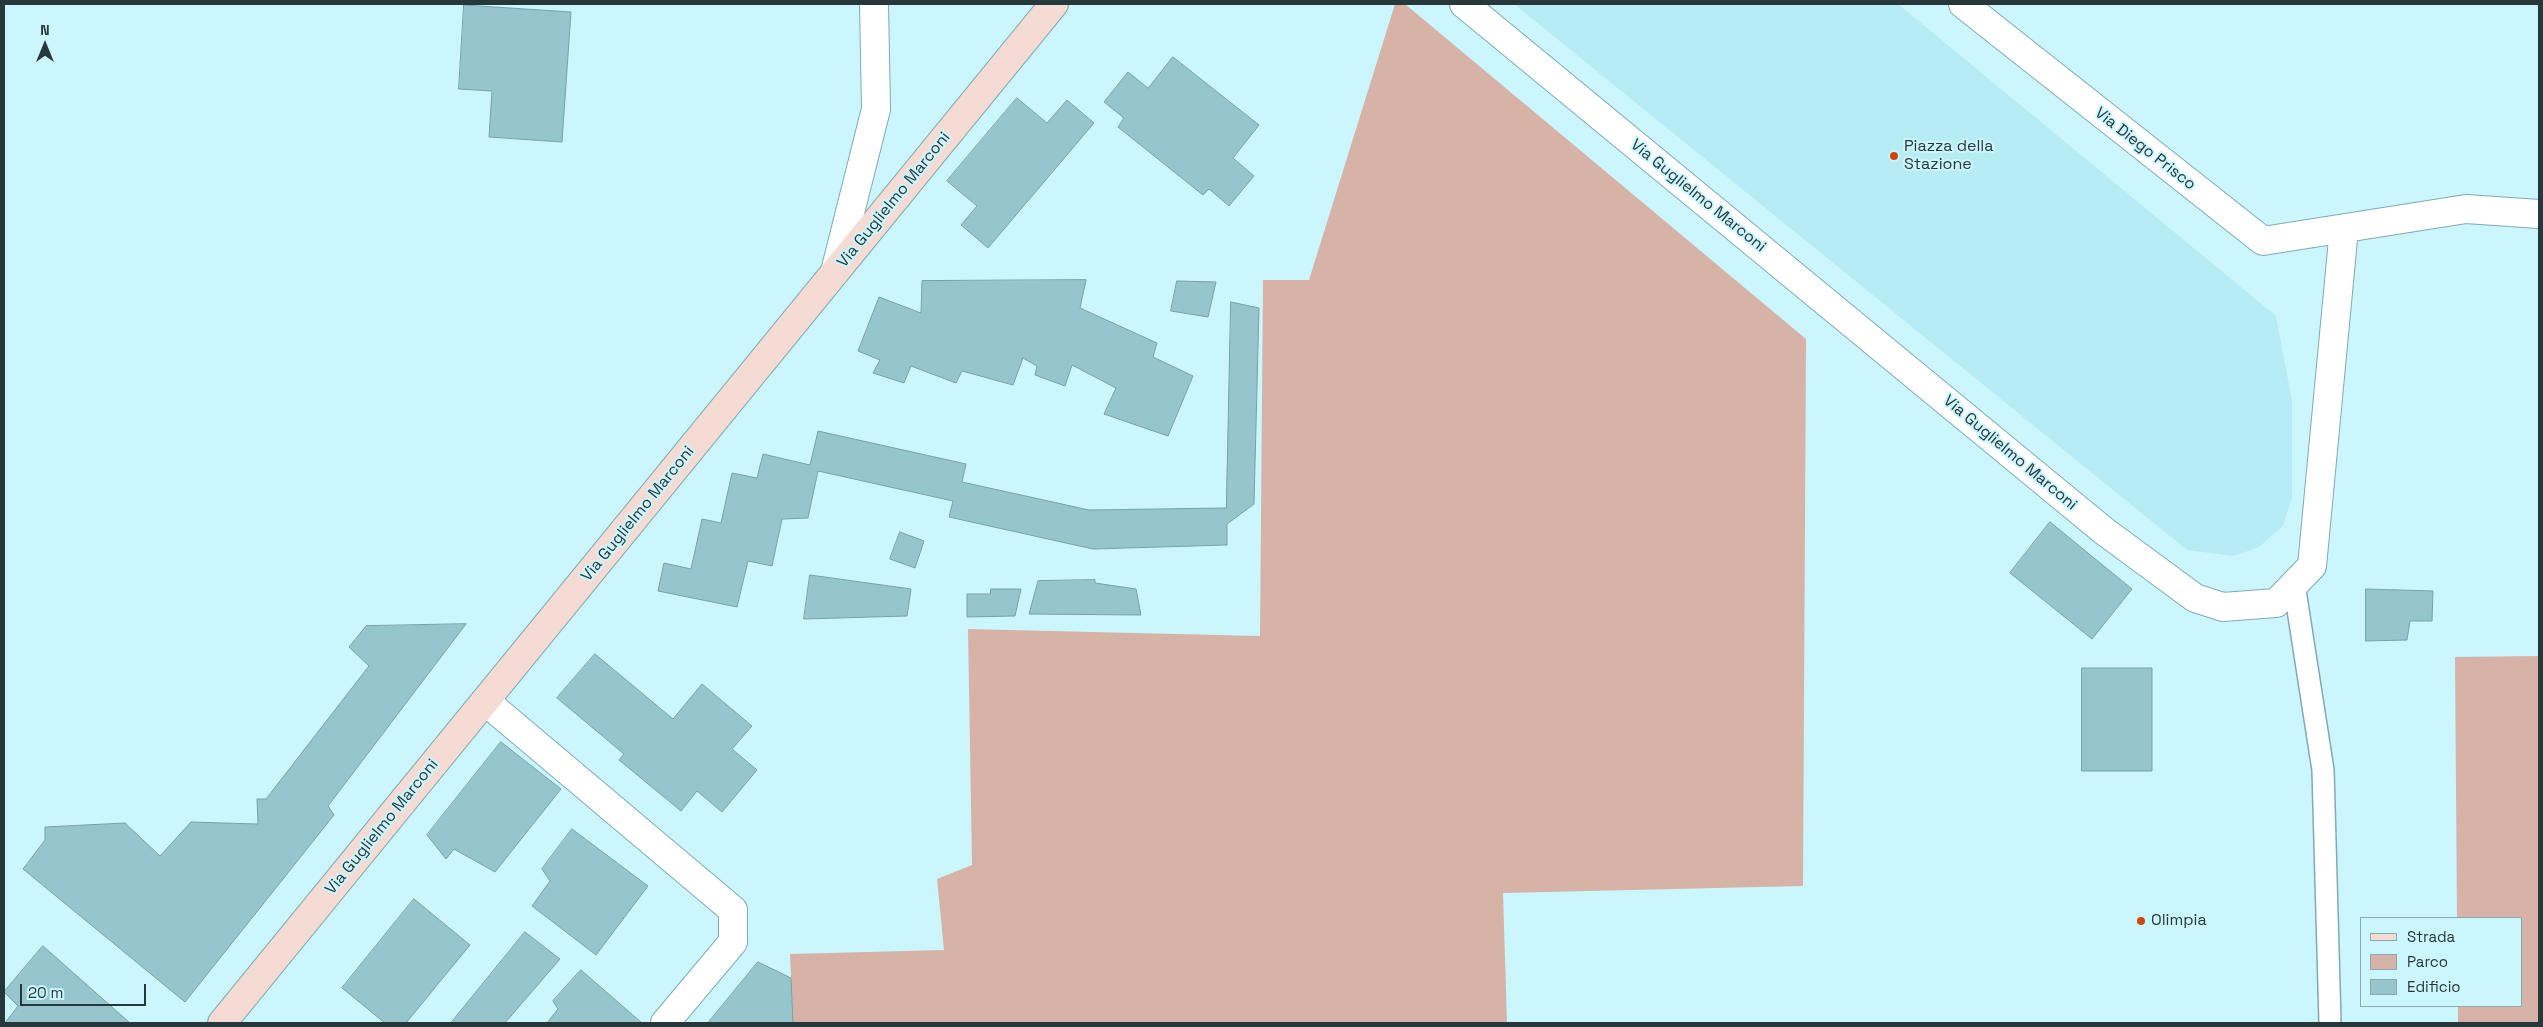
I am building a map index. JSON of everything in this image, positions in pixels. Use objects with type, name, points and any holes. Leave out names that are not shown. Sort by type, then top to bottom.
[{"type":"street","points":[[835,272],[876,109],[874,4]]},
{"type":"street","name":"Via Guglielmo Marconi","points":[[222,1023],[1054,4]]},
{"type":"street","name":"Via Guglielmo Marconi","points":[[1464,4],[2104,531],[2195,598],[2223,608],[2276,603],[2312,566],[2344,229]]},
{"type":"street","name":"Via Diego Prisco","points":[[1963,4],[2263,241],[2466,209],[2539,214]]},
{"type":"street","points":[[485,701],[733,910],[733,942],[665,1023]]},
{"type":"lane","points":[[2294,584],[2323,770],[2330,1023]]},
{"type":"shaded area","name":"Piazza della Stazione","points":[[1514,4],[1898,4],[2276,316],[2292,401],[2292,498],[2283,526],[2259,547],[2234,556],[2187,550]]},
{"type":"green space","points":[[1395,4],[1405,4],[1806,339],[1803,886],[1503,893],[1507,1023],[793,1023],[790,954],[944,950],[937,879],[972,865],[968,629],[1260,636],[1263,280],[1309,280]]},
{"type":"green space","points":[[2539,656],[2539,1023],[2458,1023],[2458,1007],[2523,1007],[2523,917],[2457,917],[2455,657]]},
{"type":"building","points":[[464,5],[571,12],[562,142],[489,137],[492,91],[459,89]]},
{"type":"building","points":[[1173,57],[1259,125],[1233,158],[1254,176],[1229,206],[1209,189],[1203,195],[1118,127],[1124,118],[1104,102],[1128,72],[1148,88]]},
{"type":"building","points":[[1017,98],[1047,123],[1067,100],[1094,123],[988,248],[961,225],[977,206],[947,181]]},
{"type":"building","points":[[1086,280],[1080,308],[1157,343],[1153,357],[1193,376],[1168,436],[1104,414],[1116,388],[1072,365],[1065,386],[1035,375],[1037,366],[1023,358],[1013,385],[962,371],[956,383],[911,366],[904,383],[873,373],[880,360],[858,351],[879,297],[921,313],[922,281]]},
{"type":"building","points":[[1177,281],[1216,282],[1208,317],[1171,311]]},
{"type":"building","points":[[1231,302],[1259,308],[1254,504],[1227,524],[1227,545],[1093,549],[949,517],[953,501],[818,471],[808,518],[782,519],[772,566],[748,561],[737,607],[658,591],[664,563],[691,569],[702,519],[721,523],[732,473],[757,478],[763,454],[810,465],[818,431],[966,464],[962,482],[1089,510],[1226,508]]},
{"type":"building","points":[[2050,522],[2132,589],[2092,639],[2010,573]]},
{"type":"building","points":[[900,532],[924,541],[915,568],[890,559]]},
{"type":"building","points":[[810,575],[911,589],[907,616],[804,619]]},
{"type":"building","points":[[1095,580],[1095,583],[1136,589],[1141,615],[1029,614],[1038,581]]},
{"type":"building","points":[[991,589],[1021,589],[1015,616],[967,617],[967,594],[990,594]]},
{"type":"building","points":[[2366,589],[2433,591],[2432,621],[2410,621],[2407,640],[2366,641]]},
{"type":"building","points":[[466,624],[328,806],[334,815],[185,1002],[23,869],[45,840],[45,827],[125,823],[160,856],[191,822],[258,824],[257,799],[266,799],[369,666],[349,647],[366,626]]},
{"type":"building","points":[[595,654],[673,719],[702,684],[752,726],[732,749],[757,770],[722,812],[697,791],[681,811],[619,760],[624,754],[557,698]]},
{"type":"building","points":[[2082,668],[2152,668],[2152,771],[2082,771]]},
{"type":"building","points":[[501,742],[561,789],[495,872],[454,849],[446,859],[427,835]]},
{"type":"building","points":[[572,829],[648,886],[596,955],[532,906],[550,881],[542,869]]},
{"type":"building","points":[[414,899],[470,945],[406,1023],[385,1023],[342,988]]},
{"type":"building","points":[[525,932],[560,959],[505,1023],[451,1023]]},
{"type":"building","points":[[43,946],[130,1023],[5,1023],[18,1006],[4,992]]},
{"type":"building","points":[[758,962],[791,978],[793,1023],[708,1023]]},
{"type":"building","points":[[581,970],[642,1023],[547,1023],[558,1009],[553,1001]]},
{"type":"place","name":"Piazza della Stazione","points":[[1894,156]]},
{"type":"place","name":"Olimpia","points":[[2141,921]]}]
